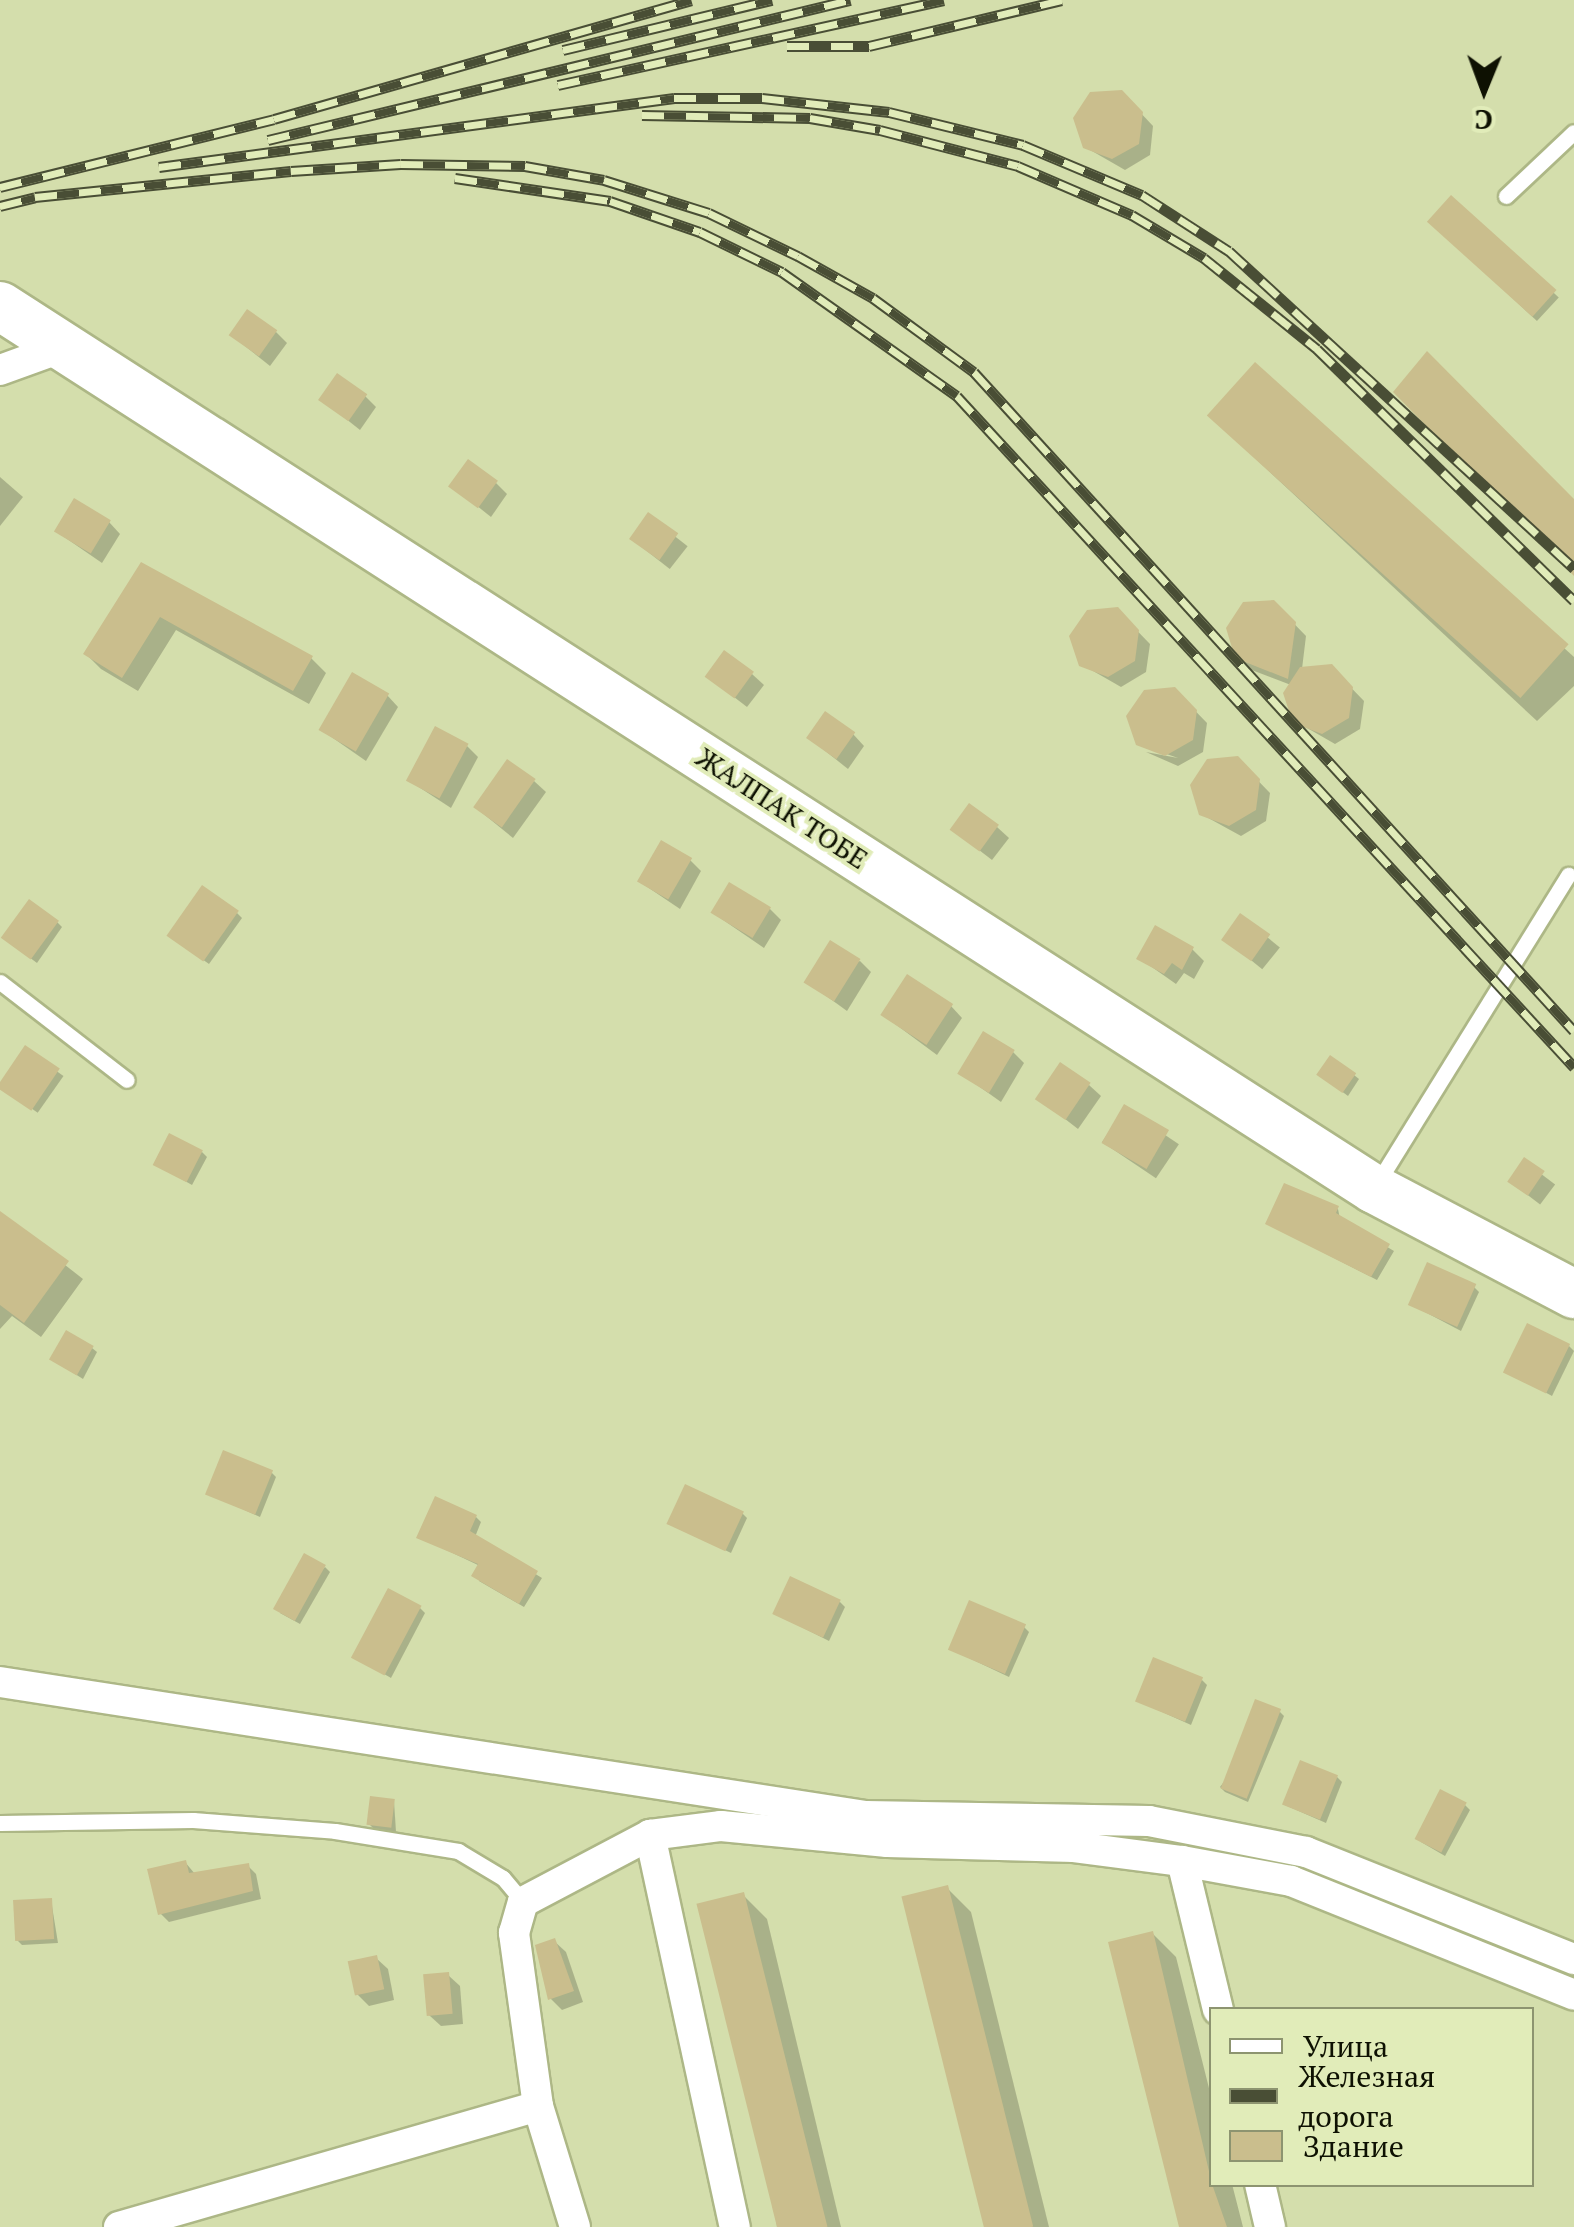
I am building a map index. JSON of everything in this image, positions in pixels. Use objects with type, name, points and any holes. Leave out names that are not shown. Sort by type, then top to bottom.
[{"type":"main road","name":"ЖАЛПАК ТОБЕ","points":[[0,306],[1374,1188],[1574,1294]]},
{"type":"street","points":[[0,370],[66,346]]},
{"type":"street","points":[[0,1682],[866,1816],[1149,1821],[1306,1852],[1574,1959]]},
{"type":"street","points":[[575,2227],[538,2106],[514,1933],[524,1902],[650,1836],[721,1826],[887,1842],[1074,1847],[1182,1861],[1291,1882],[1574,1995]]},
{"type":"street","points":[[650,1836],[735,2227]]},
{"type":"street","points":[[1182,1861],[1217,2007]]},
{"type":"street","points":[[119,2227],[538,2106]]},
{"type":"street","points":[[1261,2187],[1270,2227]]},
{"type":"lane","points":[[1506,196],[1574,132]]},
{"type":"lane","points":[[1374,1188],[1568,875]]},
{"type":"lane","points":[[0,982],[127,1080]]},
{"type":"lane","points":[[0,1823],[193,1820],[335,1831],[458,1850],[503,1878],[524,1902]]},
{"type":"building","points":[[1122,90],[1143,112],[1139,144],[1112,159],[1083,148],[1073,118],[1090,92]]},
{"type":"building","points":[[1451,195],[1557,290],[1532,317],[1427,222]]},
{"type":"building","points":[[247,309],[277,330],[259,356],[229,335]]},
{"type":"building","points":[[1427,351],[1574,499],[1574,576],[1393,392]]},
{"type":"building","points":[[1255,362],[1569,644],[1520,698],[1207,416]]},
{"type":"building","points":[[337,373],[367,394],[348,421],[318,400]]},
{"type":"building","points":[[468,459],[498,481],[478,508],[448,487]]},
{"type":"building","points":[[74,498],[111,520],[91,554],[54,531]]},
{"type":"building","points":[[648,512],[678,533],[659,560],[629,539]]},
{"type":"building","points":[[141,562],[313,656],[293,691],[160,617],[122,678],[83,654]]},
{"type":"building","points":[[1274,600],[1296,622],[1288,679],[1235,658],[1226,628],[1243,602]]},
{"type":"building","points":[[1118,607],[1139,630],[1135,661],[1108,677],[1079,666],[1069,636],[1087,610]]},
{"type":"building","points":[[724,650],[754,672],[735,698],[705,677]]},
{"type":"building","points":[[1332,664],[1353,687],[1349,718],[1322,734],[1293,723],[1283,693],[1300,667]]},
{"type":"building","points":[[352,672],[389,694],[356,752],[318,730]]},
{"type":"building","points":[[1175,687],[1197,710],[1193,740],[1165,756],[1136,745],[1126,716],[1144,690]]},
{"type":"building","points":[[825,711],[855,732],[836,759],[806,738]]},
{"type":"building","points":[[435,726],[469,744],[439,799],[406,781]]},
{"type":"building","points":[[1238,756],[1260,779],[1256,810],[1229,826],[1199,815],[1190,785],[1207,759]]},
{"type":"building","points":[[507,759],[536,779],[502,827],[473,807]]},
{"type":"building","points":[[969,803],[999,825],[980,851],[950,830]]},
{"type":"building","points":[[661,840],[692,858],[668,900],[637,882]]},
{"type":"building","points":[[729,882],[771,907],[752,938],[710,913]]},
{"type":"building","points":[[202,885],[239,911],[203,962],[166,936]]},
{"type":"building","points":[[29,899],[59,921],[31,960],[1,938]]},
{"type":"building","points":[[1240,913],[1270,934],[1251,961],[1221,940]]},
{"type":"building","points":[[1155,925],[1194,947],[1182,970],[1172,963],[1164,974],[1136,959]]},
{"type":"building","points":[[830,940],[861,959],[834,1001],[804,982]]},
{"type":"building","points":[[907,974],[953,1004],[926,1045],[880,1015]]},
{"type":"building","points":[[983,1031],[1015,1050],[989,1093],[957,1074]]},
{"type":"building","points":[[25,1045],[60,1068],[31,1111],[0,1090],[0,1082]]},
{"type":"building","points":[[1330,1055],[1356,1073],[1342,1093],[1316,1075]]},
{"type":"building","points":[[1060,1062],[1091,1083],[1066,1120],[1035,1099]]},
{"type":"building","points":[[1124,1104],[1169,1130],[1147,1169],[1102,1143]]},
{"type":"building","points":[[169,1133],[203,1150],[187,1182],[153,1165]]},
{"type":"building","points":[[1524,1157],[1545,1171],[1528,1196],[1507,1182]]},
{"type":"building","points":[[1284,1183],[1339,1206],[1336,1213],[1390,1244],[1371,1277],[1265,1224]]},
{"type":"building","points":[[0,1211],[69,1261],[24,1323],[0,1305]]},
{"type":"building","points":[[1427,1262],[1476,1284],[1457,1327],[1408,1305]]},
{"type":"building","points":[[1527,1323],[1570,1344],[1546,1393],[1503,1372]]},
{"type":"building","points":[[66,1330],[94,1346],[77,1375],[49,1359]]},
{"type":"building","points":[[223,1450],[273,1470],[255,1515],[205,1495]]},
{"type":"building","points":[[685,1484],[744,1511],[725,1551],[666,1524]]},
{"type":"building","points":[[435,1496],[477,1515],[470,1531],[538,1571],[519,1604],[471,1576],[478,1564],[416,1538]]},
{"type":"building","points":[[304,1553],[326,1565],[295,1621],[273,1609]]},
{"type":"building","points":[[790,1576],[841,1600],[823,1638],[772,1614]]},
{"type":"building","points":[[388,1588],[422,1606],[384,1676],[351,1658]]},
{"type":"building","points":[[969,1600],[1026,1624],[1005,1674],[948,1650]]},
{"type":"building","points":[[1153,1657],[1203,1677],[1185,1722],[1135,1702]]},
{"type":"building","points":[[1255,1699],[1281,1709],[1247,1799],[1221,1789]]},
{"type":"building","points":[[1300,1760],[1338,1775],[1320,1820],[1282,1805]]},
{"type":"building","points":[[1440,1789],[1467,1803],[1441,1853],[1415,1839]]},
{"type":"building","points":[[370,1796],[395,1799],[391,1828],[366,1825]]},
{"type":"building","points":[[186,1860],[189,1873],[249,1863],[253,1891],[158,1915],[147,1869]]},
{"type":"building","points":[[948,1885],[1033,2227],[984,2227],[901,1897]]},
{"type":"building","points":[[744,1892],[827,2227],[777,2227],[696,1904]]},
{"type":"building","points":[[52,1898],[54,1939],[15,1941],[13,1900]]},
{"type":"building","points":[[1153,1931],[1209,2171],[1209,2187],[1213,2187],[1227,2227],[1179,2227],[1108,1942]]},
{"type":"building","points":[[555,1938],[574,1991],[548,2000],[535,1945]]},
{"type":"building","points":[[377,1955],[384,1989],[355,1995],[348,1961]]},
{"type":"building","points":[[449,1972],[453,2014],[427,2016],[423,1974]]},
{"type":"railway","points":[[0,187],[274,119],[691,0]]},
{"type":"railway","points":[[563,50],[772,0]]},
{"type":"railway","points":[[268,140],[850,0]]},
{"type":"railway","points":[[558,85],[944,0]]},
{"type":"railway","points":[[787,46],[869,46],[1062,0]]},
{"type":"railway","points":[[159,167],[674,98],[762,98],[889,112],[1023,145],[1142,195],[1229,251],[1574,568]]},
{"type":"railway","points":[[642,115],[810,118],[880,130],[1018,166],[1132,215],[1204,258],[1317,349],[1574,601]]},
{"type":"railway","points":[[0,206],[35,197],[291,171],[401,164],[525,166],[604,180],[709,213],[798,256],[873,298],[974,372],[1574,1031]]},
{"type":"railway","points":[[455,178],[610,201],[700,232],[782,272],[957,396],[1574,1067]]}]
